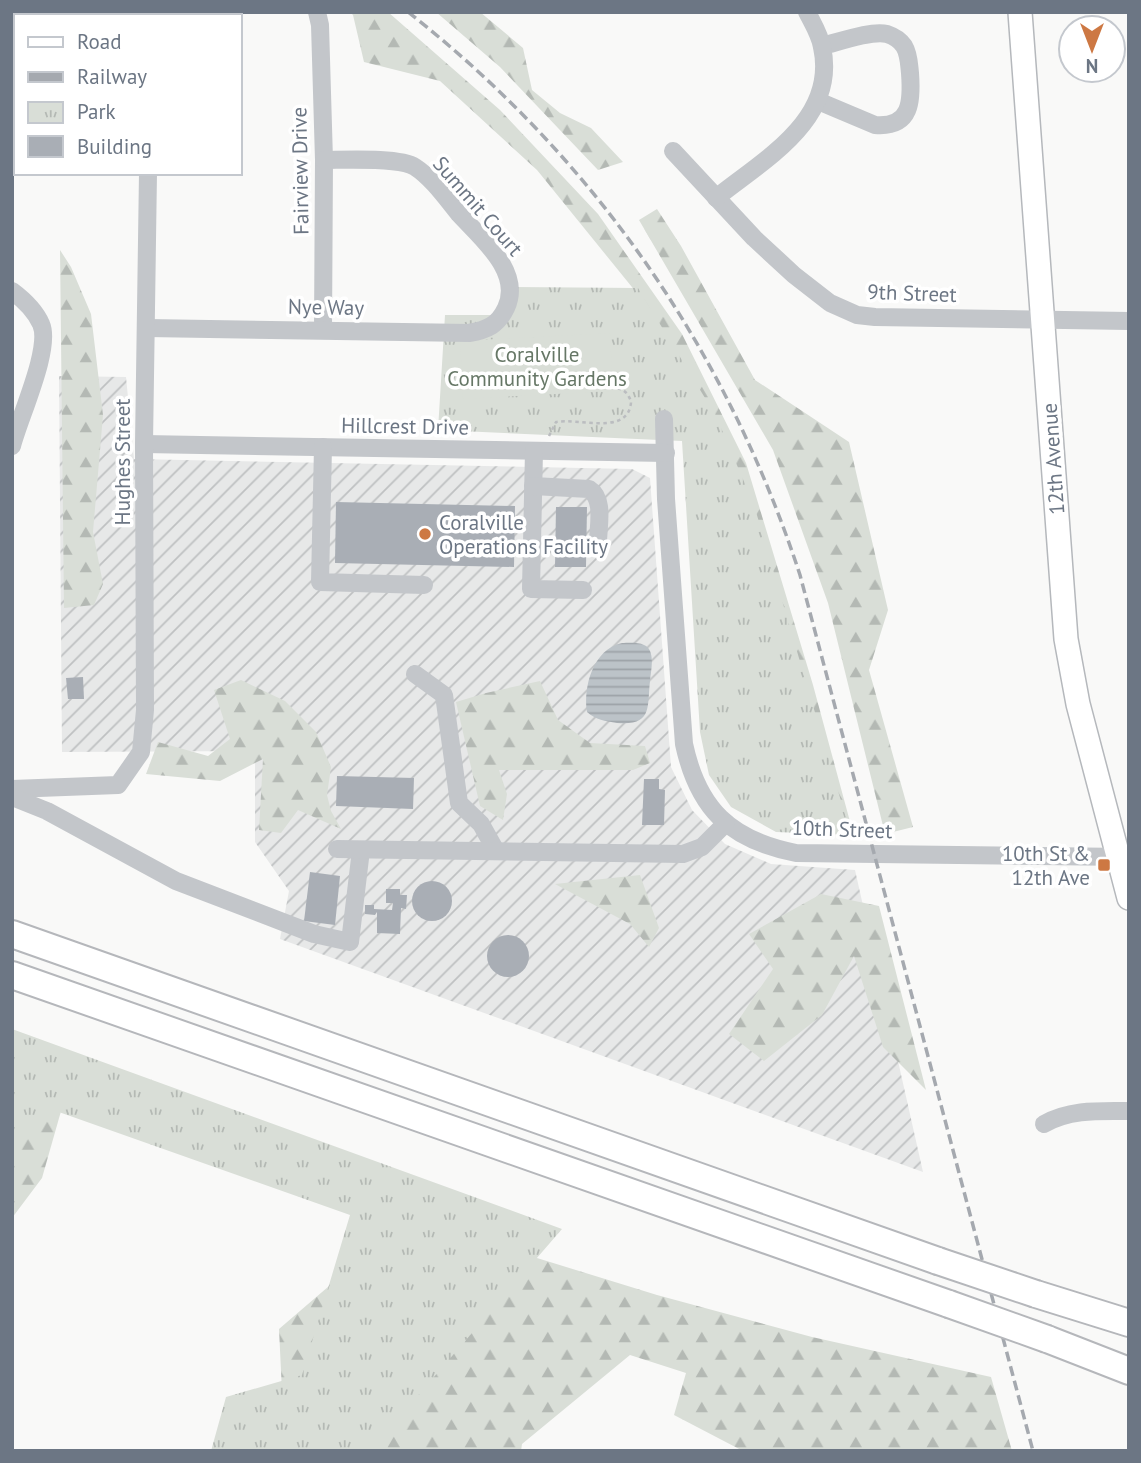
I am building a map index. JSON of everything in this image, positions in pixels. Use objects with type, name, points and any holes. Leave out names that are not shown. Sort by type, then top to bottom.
[{"type":"highway","points":[[12,934],[938,1261],[1129,1323]]},
{"type":"highway","points":[[12,975],[949,1304],[1129,1371]]},
{"type":"main road","name":"12th Avenue","points":[[1020,12],[1067,649],[1078,704],[1124,857],[1129,898]]},
{"type":"street","name":"Fairview Drive","points":[[317,12],[320,25],[324,160],[323,330]]},
{"type":"street","points":[[716,198],[801,128],[818,102],[824,78],[822,46],[807,12]]},
{"type":"street","points":[[818,102],[875,125],[884,126],[900,120],[906,113],[912,96],[908,54],[904,45],[896,38],[877,33],[822,46]]},
{"type":"street","name":"9th Street","points":[[674,151],[754,238],[794,275],[843,310],[875,317],[1129,321]]},
{"type":"street","name":"Summit Court","points":[[324,160],[398,162],[413,166],[429,180],[492,251],[509,276],[510,300],[500,321]]},
{"type":"street","name":"Hughes Street","points":[[12,789],[118,785],[141,752],[145,710],[144,444],[148,175]]},
{"type":"street","points":[[12,290],[28,304],[43,326],[40,363],[12,446]]},
{"type":"street","name":"Nye Way","points":[[147,328],[469,333],[486,330],[500,321]]},
{"type":"street","name":"10th Street","points":[[664,419],[666,499],[684,744],[697,788],[705,802],[726,823],[751,840],[771,848],[796,853],[1124,857]]},
{"type":"street","name":"Hillcrest Drive","points":[[144,444],[666,453]]},
{"type":"street","points":[[323,447],[320,582],[424,585]]},
{"type":"street","points":[[542,451],[533,486],[531,589],[583,590]]},
{"type":"street","points":[[533,486],[589,489],[596,493],[599,500],[598,543]]},
{"type":"street","points":[[415,674],[444,695],[460,803],[481,824],[496,851]]},
{"type":"street","points":[[12,797],[47,811],[176,881],[314,934],[350,942],[361,850]]},
{"type":"street","points":[[337,849],[683,854],[702,847],[726,823]]},
{"type":"street","points":[[1044,1124],[1076,1113],[1129,1111]]},
{"type":"path","points":[[542,451],[556,422],[621,421],[628,413],[631,403],[623,390],[616,388]]},
{"type":"shaded area","points":[[59,376],[126,377],[134,459],[632,469],[650,478],[671,767],[692,810],[725,844],[771,864],[855,870],[923,1172],[280,939],[289,891],[255,842],[255,751],[62,752]]},
{"type":"shaded area","points":[[622,643],[644,645],[650,651],[652,661],[646,713],[637,721],[629,723],[609,722],[594,717],[587,712],[586,702],[589,681],[597,661],[612,647]]},
{"type":"green space","points":[[350,12],[388,12],[500,110],[598,214],[682,334],[746,463],[813,685],[852,829],[760,814],[685,396],[640,297],[537,170],[440,81],[364,62]]},
{"type":"green space","points":[[436,12],[480,12],[523,48],[532,90],[560,113],[591,128],[623,162],[598,170],[500,67]]},
{"type":"green space","points":[[657,209],[681,246],[755,380],[849,442],[888,610],[869,670],[913,827],[885,834],[828,603],[773,450],[639,220]]},
{"type":"green space","points":[[60,250],[71,267],[91,314],[103,415],[93,532],[103,584],[94,605],[64,608]]},
{"type":"green space","points":[[514,287],[638,288],[716,416],[754,505],[851,835],[776,832],[731,807],[709,775],[700,732],[682,441],[438,430],[445,315],[495,315]]},
{"type":"green space","name":"Coralville Community Gardens","points":[[610,333],[613,391],[463,399],[460,341]]},
{"type":"green space","points":[[241,680],[285,701],[316,732],[331,767],[327,795],[331,811],[341,829],[298,810],[281,833],[259,830],[263,759],[220,781],[146,774],[158,742],[208,756],[230,739],[214,690]]},
{"type":"green space","points":[[540,681],[558,720],[590,743],[645,746],[650,763],[633,770],[499,770],[507,794],[503,820],[480,806],[456,702]]},
{"type":"green space","points":[[640,875],[659,928],[649,947],[630,924],[555,884]]},
{"type":"green space","points":[[821,894],[879,906],[926,1090],[883,1047],[854,956],[822,1015],[764,1061],[729,1034],[773,969],[749,934]]},
{"type":"green space","points":[[12,1029],[562,1229],[370,1451],[211,1451],[226,1397],[302,1375],[350,1215],[39,1105],[12,1161]]},
{"type":"green space","points":[[12,1054],[71,1076],[42,1178],[12,1218]]},
{"type":"green space","points":[[511,1250],[657,1295],[812,1337],[991,1377],[1012,1451],[743,1451],[674,1415],[686,1373],[630,1355],[522,1444],[521,1451],[239,1451],[282,1392],[279,1329],[350,1268]]},
{"type":"building","name":"Coralville Operations Facility","points":[[336,502],[515,506],[514,567],[335,563]]},
{"type":"building","points":[[556,507],[587,507],[586,567],[555,567]]},
{"type":"building","points":[[83,677],[84,699],[68,699],[66,678]]},
{"type":"building","points":[[337,776],[414,778],[413,809],[336,806]]},
{"type":"building","points":[[644,779],[659,779],[659,789],[665,790],[664,825],[642,825]]},
{"type":"building","points":[[310,872],[340,876],[335,925],[304,921]]},
{"type":"building","points":[[432,881],[440,882],[446,887],[451,893],[451,909],[446,915],[440,920],[432,921],[424,920],[418,915],[413,909],[412,901],[413,893],[418,887],[424,882]]},
{"type":"building","points":[[386,889],[400,889],[400,895],[407,895],[406,909],[401,908],[400,934],[377,933],[377,912],[375,915],[365,914],[365,905],[374,905],[374,909],[392,910],[393,903],[386,903]]},
{"type":"building","points":[[508,935],[523,941],[529,956],[523,971],[508,977],[493,971],[487,956],[493,941]]},
{"type":"railway","points":[[408,12],[475,69],[538,130],[595,195],[646,264],[693,336],[734,412],[770,492],[800,575],[1033,1451]]},
{"type":"place","name":"Coralville Operations Facility","points":[[425,534]]},
{"type":"place","name":"10th St & 12th Ave","points":[[1104,865]]}]
